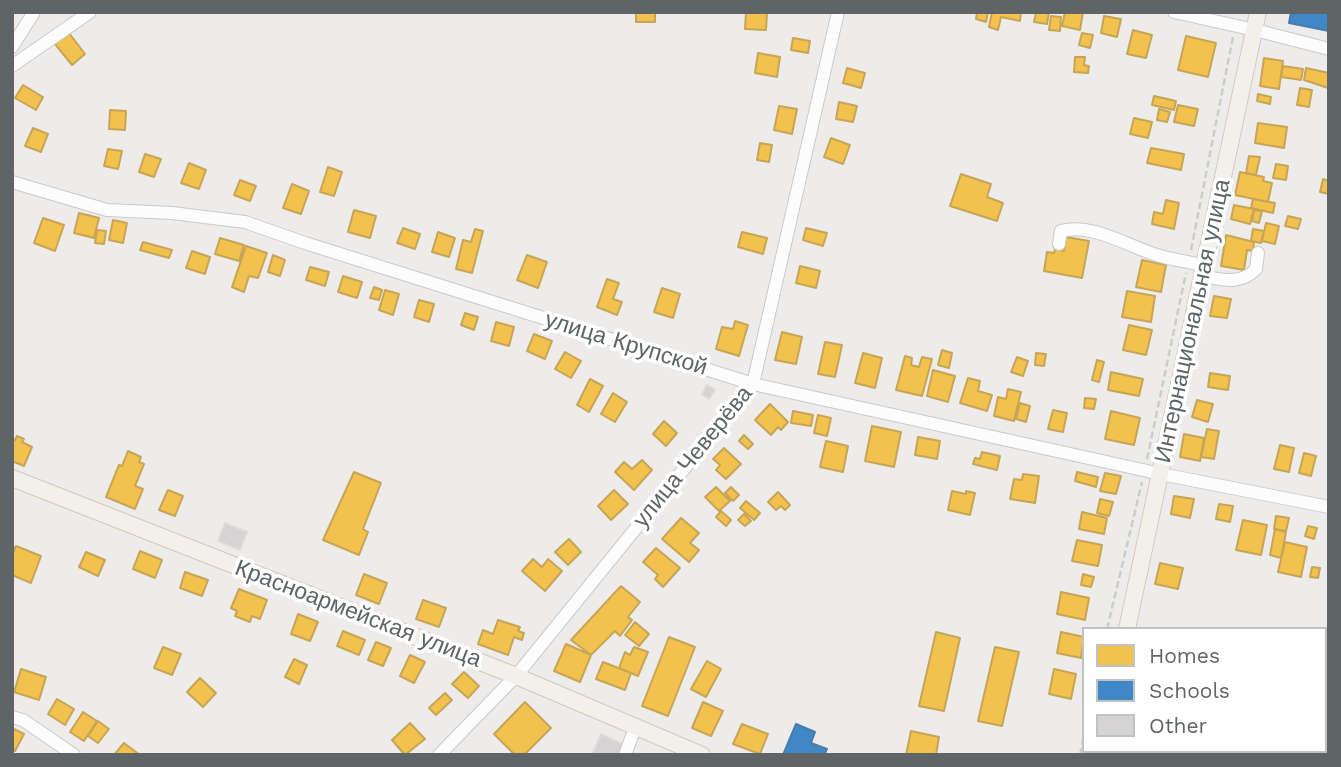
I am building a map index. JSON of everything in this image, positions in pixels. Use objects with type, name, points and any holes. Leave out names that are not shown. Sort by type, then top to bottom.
[{"type":"main road","name":"Интернациональная улица","points":[[1127,627],[1161,474],[1197,267],[1258,12]]},
{"type":"main road","name":"Красноармейская улица","points":[[12,478],[516,676],[702,755]]},
{"type":"street","points":[[12,47],[34,12]]},
{"type":"street","points":[[12,66],[90,12]]},
{"type":"street","name":"улица Чеверёва","points":[[439,755],[516,676],[754,384],[838,12]]},
{"type":"street","points":[[1174,12],[1329,49]]},
{"type":"street","name":"улица Крупской","points":[[12,182],[107,210],[172,213],[245,222],[754,384],[1161,474],[1329,507]]},
{"type":"street","points":[[1059,244],[1061,231],[1070,228],[1105,235],[1233,281],[1243,279],[1256,269],[1258,253]]},
{"type":"street","points":[[12,717],[23,720],[75,755]]},
{"type":"street","points":[[625,755],[635,728]]},
{"type":"path","points":[[1107,627],[1144,470],[1197,267],[1235,25]]},
{"type":"building: Homes","points":[[636,12],[655,12],[655,22],[636,22]]},
{"type":"building: Homes","points":[[746,12],[767,12],[766,30],[745,29]]},
{"type":"building: Homes","points":[[977,12],[988,12],[986,22],[976,19]]},
{"type":"building: Homes","points":[[992,12],[1021,12],[1020,21],[1001,17],[998,30],[989,27]]},
{"type":"building: Homes","points":[[1036,12],[1049,12],[1047,24],[1034,22]]},
{"type":"building: Homes","points":[[1065,12],[1083,12],[1080,30],[1062,26]]},
{"type":"building: Homes","points":[[1051,16],[1061,17],[1060,31],[1049,30]]},
{"type":"building: Homes","points":[[1104,16],[1121,19],[1117,37],[1101,33]]},
{"type":"building: Homes","points":[[1133,30],[1152,35],[1146,58],[1127,54]]},
{"type":"building: Homes","points":[[69,33],[85,54],[72,65],[55,44]]},
{"type":"building: Homes","points":[[1082,33],[1093,35],[1090,48],[1079,45]]},
{"type":"building: Homes","points":[[1186,36],[1216,43],[1208,77],[1178,70]]},
{"type":"building: Homes","points":[[793,38],[810,41],[808,53],[791,50]]},
{"type":"building: Homes","points":[[758,53],[780,57],[777,77],[755,73]]},
{"type":"building: Homes","points":[[1075,57],[1085,57],[1084,65],[1089,66],[1088,73],[1074,72]]},
{"type":"building: Homes","points":[[1264,58],[1283,61],[1279,89],[1260,86]]},
{"type":"building: Homes","points":[[1283,66],[1303,69],[1301,80],[1281,77]]},
{"type":"building: Homes","points":[[847,68],[865,73],[861,88],[843,83]]},
{"type":"building: Homes","points":[[1306,68],[1329,73],[1329,91],[1328,88],[1304,80]]},
{"type":"building: Homes","points":[[23,85],[43,97],[36,110],[15,98]]},
{"type":"building: Homes","points":[[1300,88],[1312,90],[1309,107],[1297,105]]},
{"type":"building: Homes","points":[[1258,94],[1271,97],[1270,104],[1257,101]]},
{"type":"building: Homes","points":[[1154,96],[1176,101],[1174,110],[1152,105]]},
{"type":"building: Homes","points":[[839,102],[857,106],[853,122],[836,119]]},
{"type":"building: Homes","points":[[1178,105],[1198,109],[1194,126],[1174,122]]},
{"type":"building: Homes","points":[[779,106],[797,109],[792,134],[774,130]]},
{"type":"building: Homes","points":[[1159,109],[1170,112],[1167,122],[1157,120]]},
{"type":"building: Homes","points":[[110,110],[126,111],[125,130],[109,129]]},
{"type":"building: Homes","points":[[1134,118],[1152,122],[1148,138],[1130,134]]},
{"type":"building: Homes","points":[[1258,123],[1287,127],[1284,148],[1255,143]]},
{"type":"building: Homes","points":[[33,128],[48,134],[41,152],[25,146]]},
{"type":"building: Homes","points":[[831,138],[850,145],[843,164],[824,157]]},
{"type":"building: Homes","points":[[760,143],[772,145],[769,162],[757,160]]},
{"type":"building: Homes","points":[[1151,148],[1184,154],[1181,170],[1147,163]]},
{"type":"building: Homes","points":[[108,149],[122,151],[118,169],[104,166]]},
{"type":"building: Homes","points":[[145,154],[161,159],[154,177],[139,172]]},
{"type":"building: Homes","points":[[1249,156],[1260,157],[1256,175],[1246,173]]},
{"type":"building: Homes","points":[[189,163],[206,170],[199,189],[181,183]]},
{"type":"building: Homes","points":[[1276,164],[1288,166],[1286,180],[1273,178]]},
{"type":"building: Homes","points":[[328,167],[342,172],[334,196],[320,192]]},
{"type":"building: Homes","points":[[1240,172],[1264,177],[1263,181],[1272,183],[1268,202],[1235,195]]},
{"type":"building: Homes","points":[[961,174],[991,184],[987,197],[1003,203],[997,221],[950,206]]},
{"type":"building: Homes","points":[[1323,179],[1329,181],[1329,194],[1320,192]]},
{"type":"building: Homes","points":[[240,180],[256,186],[250,201],[234,195]]},
{"type":"building: Homes","points":[[292,184],[309,191],[301,214],[283,208]]},
{"type":"building: Homes","points":[[1253,199],[1275,203],[1273,213],[1251,208]]},
{"type":"building: Homes","points":[[1166,200],[1179,203],[1174,229],[1152,224],[1154,212],[1163,214]]},
{"type":"building: Homes","points":[[1234,205],[1254,209],[1250,224],[1231,219]]},
{"type":"building: Homes","points":[[354,210],[376,216],[370,238],[348,232]]},
{"type":"building: Homes","points":[[1254,210],[1262,211],[1259,223],[1252,221]]},
{"type":"building: Homes","points":[[79,213],[99,218],[94,238],[74,233]]},
{"type":"building: Homes","points":[[1288,216],[1301,219],[1298,229],[1285,226]]},
{"type":"building: Homes","points":[[43,218],[64,225],[55,251],[34,243]]},
{"type":"building: Homes","points":[[113,220],[127,223],[123,243],[109,240]]},
{"type":"building: Homes","points":[[1266,223],[1279,226],[1275,244],[1262,241]]},
{"type":"building: Homes","points":[[403,228],[420,234],[415,249],[397,243]]},
{"type":"building: Homes","points":[[806,228],[827,233],[823,246],[803,240]]},
{"type":"building: Homes","points":[[475,229],[483,231],[472,273],[456,269],[463,240],[471,242]]},
{"type":"building: Homes","points":[[1253,229],[1264,231],[1261,243],[1251,241]]},
{"type":"building: Homes","points":[[97,230],[106,231],[104,244],[95,243]]},
{"type":"building: Homes","points":[[438,232],[455,238],[449,257],[432,252]]},
{"type":"building: Homes","points":[[742,232],[767,238],[763,254],[738,247]]},
{"type":"building: Homes","points":[[1226,235],[1254,242],[1253,251],[1247,250],[1244,270],[1221,266]]},
{"type":"building: Homes","points":[[1066,237],[1089,241],[1082,278],[1044,271],[1047,252],[1054,253],[1055,249],[1064,251]]},
{"type":"building: Homes","points":[[220,238],[244,245],[239,261],[215,254]]},
{"type":"building: Homes","points":[[143,242],[172,250],[169,258],[140,250]]},
{"type":"building: Homes","points":[[246,246],[267,253],[258,278],[249,276],[244,292],[232,287]]},
{"type":"building: Homes","points":[[192,251],[210,257],[205,274],[186,268]]},
{"type":"building: Homes","points":[[273,255],[285,260],[280,276],[268,272]]},
{"type":"building: Homes","points":[[527,255],[547,262],[538,288],[517,280]]},
{"type":"building: Homes","points":[[1142,260],[1166,265],[1161,292],[1136,287]]},
{"type":"building: Homes","points":[[800,266],[820,271],[816,288],[796,283]]},
{"type":"building: Homes","points":[[310,267],[329,272],[325,286],[306,280]]},
{"type":"building: Homes","points":[[343,276],[362,282],[357,298],[338,292]]},
{"type":"building: Homes","points":[[607,279],[619,283],[613,299],[622,302],[617,315],[597,307]]},
{"type":"building: Homes","points":[[374,287],[382,290],[379,300],[370,298]]},
{"type":"building: Homes","points":[[662,288],[680,294],[673,318],[654,312]]},
{"type":"building: Homes","points":[[385,290],[399,294],[393,315],[379,310]]},
{"type":"building: Homes","points":[[1127,291],[1155,296],[1151,322],[1122,317]]},
{"type":"building: Homes","points":[[1214,296],[1231,299],[1227,318],[1210,316]]},
{"type":"building: Homes","points":[[419,300],[434,304],[429,322],[414,317]]},
{"type":"building: Homes","points":[[465,313],[478,317],[474,330],[461,325]]},
{"type":"building: Homes","points":[[735,321],[748,325],[739,356],[716,349],[722,327],[733,329]]},
{"type":"building: Homes","points":[[496,322],[514,327],[509,346],[491,341]]},
{"type":"building: Homes","points":[[1129,325],[1152,330],[1146,355],[1123,350]]},
{"type":"building: Homes","points":[[782,332],[802,337],[796,364],[775,360]]},
{"type":"building: Homes","points":[[534,334],[552,341],[545,359],[527,351]]},
{"type":"building: Homes","points":[[825,342],[842,345],[835,377],[818,374]]},
{"type":"building: Homes","points":[[942,350],[952,353],[949,368],[938,365]]},
{"type":"building: Homes","points":[[565,352],[581,361],[571,378],[555,369]]},
{"type":"building: Homes","points":[[863,353],[882,358],[875,388],[855,383]]},
{"type":"building: Homes","points":[[1036,353],[1046,354],[1044,366],[1035,365]]},
{"type":"building: Homes","points":[[905,356],[912,358],[911,365],[919,367],[922,357],[932,359],[922,396],[896,390]]},
{"type":"building: Homes","points":[[1017,357],[1028,361],[1023,376],[1011,372]]},
{"type":"building: Homes","points":[[1097,360],[1104,362],[1099,382],[1092,380]]},
{"type":"building: Homes","points":[[933,370],[955,376],[948,402],[927,396]]},
{"type":"building: Homes","points":[[1111,372],[1143,379],[1139,396],[1108,390]]},
{"type":"building: Homes","points":[[1210,373],[1230,376],[1228,390],[1208,387]]},
{"type":"building: Homes","points":[[968,378],[980,381],[978,391],[992,395],[987,411],[960,403]]},
{"type":"building: Homes","points":[[590,379],[603,386],[589,412],[577,405]]},
{"type":"building: Homes","points":[[1008,389],[1021,392],[1014,421],[994,416],[998,397],[1006,399]]},
{"type":"building: Homes","points":[[613,393],[627,402],[615,422],[601,414]]},
{"type":"building: Homes","points":[[1085,398],[1096,399],[1094,409],[1084,408]]},
{"type":"building: Homes","points":[[1197,400],[1213,404],[1208,422],[1192,417]]},
{"type":"building: Homes","points":[[1020,403],[1030,406],[1026,422],[1016,419]]},
{"type":"building: Homes","points":[[770,404],[788,422],[781,430],[778,427],[771,435],[755,420]]},
{"type":"building: Homes","points":[[1053,410],[1067,413],[1063,432],[1048,429]]},
{"type":"building: Homes","points":[[793,411],[813,415],[811,426],[791,423]]},
{"type":"building: Homes","points":[[1111,411],[1140,418],[1134,445],[1105,439]]},
{"type":"building: Homes","points":[[818,415],[831,418],[827,436],[814,433]]},
{"type":"building: Homes","points":[[664,421],[677,433],[666,446],[653,434]]},
{"type":"building: Homes","points":[[872,426],[901,432],[894,467],[865,461]]},
{"type":"building: Homes","points":[[1207,429],[1219,431],[1214,459],[1201,457]]},
{"type":"building: Homes","points":[[1184,434],[1204,438],[1200,461],[1180,457]]},
{"type":"building: Homes","points":[[744,435],[753,444],[748,449],[739,441]]},
{"type":"building: Homes","points":[[17,436],[32,447],[24,466],[12,461],[12,439],[15,440]]},
{"type":"building: Homes","points":[[918,437],[940,441],[937,459],[915,455]]},
{"type":"building: Homes","points":[[826,441],[848,446],[843,472],[820,467]]},
{"type":"building: Homes","points":[[1280,445],[1294,448],[1289,472],[1274,469]]},
{"type":"building: Homes","points":[[724,448],[741,464],[726,479],[716,470],[720,465],[713,459]]},
{"type":"building: Homes","points":[[128,451],[141,457],[139,462],[144,464],[135,486],[143,489],[135,509],[106,497]]},
{"type":"building: Homes","points":[[982,452],[1000,456],[997,470],[973,464],[975,458],[980,459]]},
{"type":"building: Homes","points":[[1304,453],[1316,456],[1311,476],[1299,473]]},
{"type":"building: Homes","points":[[642,460],[652,470],[634,490],[615,472],[624,462],[632,469]]},
{"type":"building: Homes","points":[[354,472],[381,483],[363,529],[368,532],[359,555],[323,540]]},
{"type":"building: Homes","points":[[1077,472],[1098,477],[1096,487],[1075,481]]},
{"type":"building: Homes","points":[[1105,473],[1121,476],[1116,494],[1100,491]]},
{"type":"building: Homes","points":[[1023,474],[1039,476],[1035,503],[1010,499],[1014,479],[1022,480]]},
{"type":"building: Homes","points":[[716,487],[730,501],[719,511],[705,497]]},
{"type":"building: Homes","points":[[731,487],[739,495],[733,501],[725,493]]},
{"type":"building: Homes","points":[[168,490],[183,496],[175,516],[159,510]]},
{"type":"building: Homes","points":[[614,490],[628,504],[611,520],[598,506]]},
{"type":"building: Homes","points":[[952,491],[975,493],[970,515],[948,510]]},
{"type":"building: Homes","points":[[778,492],[790,505],[785,510],[781,506],[776,510],[768,502]]},
{"type":"building: Homes","points":[[1174,496],[1194,499],[1190,518],[1171,514]]},
{"type":"building: Homes","points":[[1100,499],[1113,502],[1109,516],[1097,513]]},
{"type":"building: Homes","points":[[746,501],[760,513],[754,520],[740,508]]},
{"type":"building: Homes","points":[[1219,504],[1233,506],[1230,522],[1216,519]]},
{"type":"building: Homes","points":[[721,511],[731,520],[726,526],[716,517]]},
{"type":"building: Homes","points":[[1082,512],[1107,518],[1104,534],[1079,529]]},
{"type":"building: Homes","points":[[744,514],[751,521],[745,526],[738,520]]},
{"type":"building: Homes","points":[[1276,516],[1289,518],[1286,531],[1274,529]]},
{"type":"building: Homes","points":[[681,518],[699,533],[690,543],[699,550],[689,562],[662,539]]},
{"type":"building: Homes","points":[[1243,520],[1267,525],[1261,555],[1236,550]]},
{"type":"building: Homes","points":[[1308,526],[1317,528],[1314,539],[1305,536]]},
{"type":"building: Homes","points":[[1275,529],[1286,532],[1281,558],[1270,555]]},
{"type":"building: Homes","points":[[569,539],[581,552],[568,565],[555,552]]},
{"type":"building: Homes","points":[[1077,540],[1102,545],[1098,566],[1072,561]]},
{"type":"building: Homes","points":[[1285,542],[1307,547],[1301,577],[1278,572]]},
{"type":"building: Homes","points":[[16,546],[41,556],[31,583],[12,575],[12,555]]},
{"type":"building: Homes","points":[[656,548],[680,568],[663,587],[655,579],[658,575],[643,562]]},
{"type":"building: Homes","points":[[140,551],[162,560],[155,578],[133,569]]},
{"type":"building: Homes","points":[[86,552],[105,560],[98,576],[79,567]]},
{"type":"building: Homes","points":[[533,559],[542,567],[548,559],[562,571],[545,591],[522,571]]},
{"type":"building: Homes","points":[[1160,563],[1183,568],[1178,589],[1155,584]]},
{"type":"building: Homes","points":[[1312,567],[1320,568],[1318,578],[1310,577]]},
{"type":"building: Homes","points":[[185,572],[208,580],[202,596],[180,588]]},
{"type":"building: Homes","points":[[364,574],[387,583],[379,604],[356,595]]},
{"type":"building: Homes","points":[[1083,574],[1094,577],[1091,587],[1081,585]]},
{"type":"building: Homes","points":[[621,586],[640,602],[628,617],[632,620],[620,636],[615,631],[591,655],[571,640]]},
{"type":"building: Homes","points":[[239,589],[267,600],[260,619],[252,616],[250,622],[235,616],[237,611],[231,608]]},
{"type":"building: Homes","points":[[1061,592],[1089,598],[1085,620],[1057,614]]},
{"type":"building: Homes","points":[[423,600],[446,608],[439,627],[416,619]]},
{"type":"building: Homes","points":[[298,614],[318,622],[310,641],[291,634]]},
{"type":"building: Homes","points":[[498,620],[520,627],[518,631],[524,633],[522,640],[514,637],[508,655],[478,644],[483,630],[493,634]]},
{"type":"building: Homes","points":[[635,622],[649,634],[639,646],[625,635]]},
{"type":"building: Homes","points":[[343,631],[365,640],[359,655],[337,646]]},
{"type":"building: Homes","points":[[936,632],[960,638],[944,711],[919,706]]},
{"type":"building: Homes","points":[[1061,632],[1082,637],[1081,658],[1057,653]]},
{"type":"building: Homes","points":[[669,637],[695,647],[668,716],[642,706]]},
{"type":"building: Homes","points":[[376,642],[391,648],[383,666],[368,660]]},
{"type":"building: Homes","points":[[566,644],[591,655],[580,682],[554,671]]},
{"type":"building: Homes","points":[[163,647],[181,654],[172,675],[154,668]]},
{"type":"building: Homes","points":[[634,647],[648,652],[638,676],[619,668],[625,652],[630,655]]},
{"type":"building: Homes","points":[[995,647],[1019,652],[1002,726],[978,721]]},
{"type":"building: Homes","points":[[410,655],[425,662],[414,683],[400,676]]},
{"type":"building: Homes","points":[[294,659],[307,665],[299,684],[285,677]]},
{"type":"building: Homes","points":[[707,661],[721,669],[706,697],[691,689]]},
{"type":"building: Homes","points":[[603,662],[631,673],[625,690],[596,679]]},
{"type":"building: Homes","points":[[21,669],[46,677],[39,700],[14,692]]},
{"type":"building: Homes","points":[[1054,669],[1076,674],[1071,699],[1049,694]]},
{"type":"building: Homes","points":[[464,672],[479,686],[468,698],[452,684]]},
{"type":"building: Homes","points":[[200,678],[216,693],[203,707],[187,692]]},
{"type":"building: Homes","points":[[445,693],[452,700],[436,715],[429,708]]},
{"type":"building: Homes","points":[[57,699],[74,709],[65,725],[48,714]]},
{"type":"building: Homes","points":[[525,702],[551,728],[524,755],[515,755],[494,734]]},
{"type":"building: Homes","points":[[703,702],[723,711],[711,736],[692,728]]},
{"type":"building: Homes","points":[[83,712],[97,721],[84,741],[70,732]]},
{"type":"building: Homes","points":[[98,721],[109,729],[98,743],[88,736]]},
{"type":"building: Homes","points":[[410,723],[425,739],[405,755],[392,740]]},
{"type":"building: Homes","points":[[742,724],[768,734],[760,754],[733,744]]},
{"type":"building: Homes","points":[[12,728],[24,734],[15,751],[12,749]]},
{"type":"building: Homes","points":[[911,731],[939,737],[936,755],[906,755]]},
{"type":"building: Homes","points":[[124,743],[140,755],[114,755]]},
{"type":"building: Schools","points":[[1291,12],[1329,12],[1329,31],[1289,23]]},
{"type":"building: Schools","points":[[796,724],[815,732],[811,743],[827,749],[824,755],[783,755]]},
{"type":"building: Other","points":[[707,385],[715,390],[709,399],[702,394]]},
{"type":"building: Other","points":[[225,523],[247,532],[240,550],[218,541]]},
{"type":"building: Other","points":[[601,734],[626,746],[622,755],[592,755]]}]
